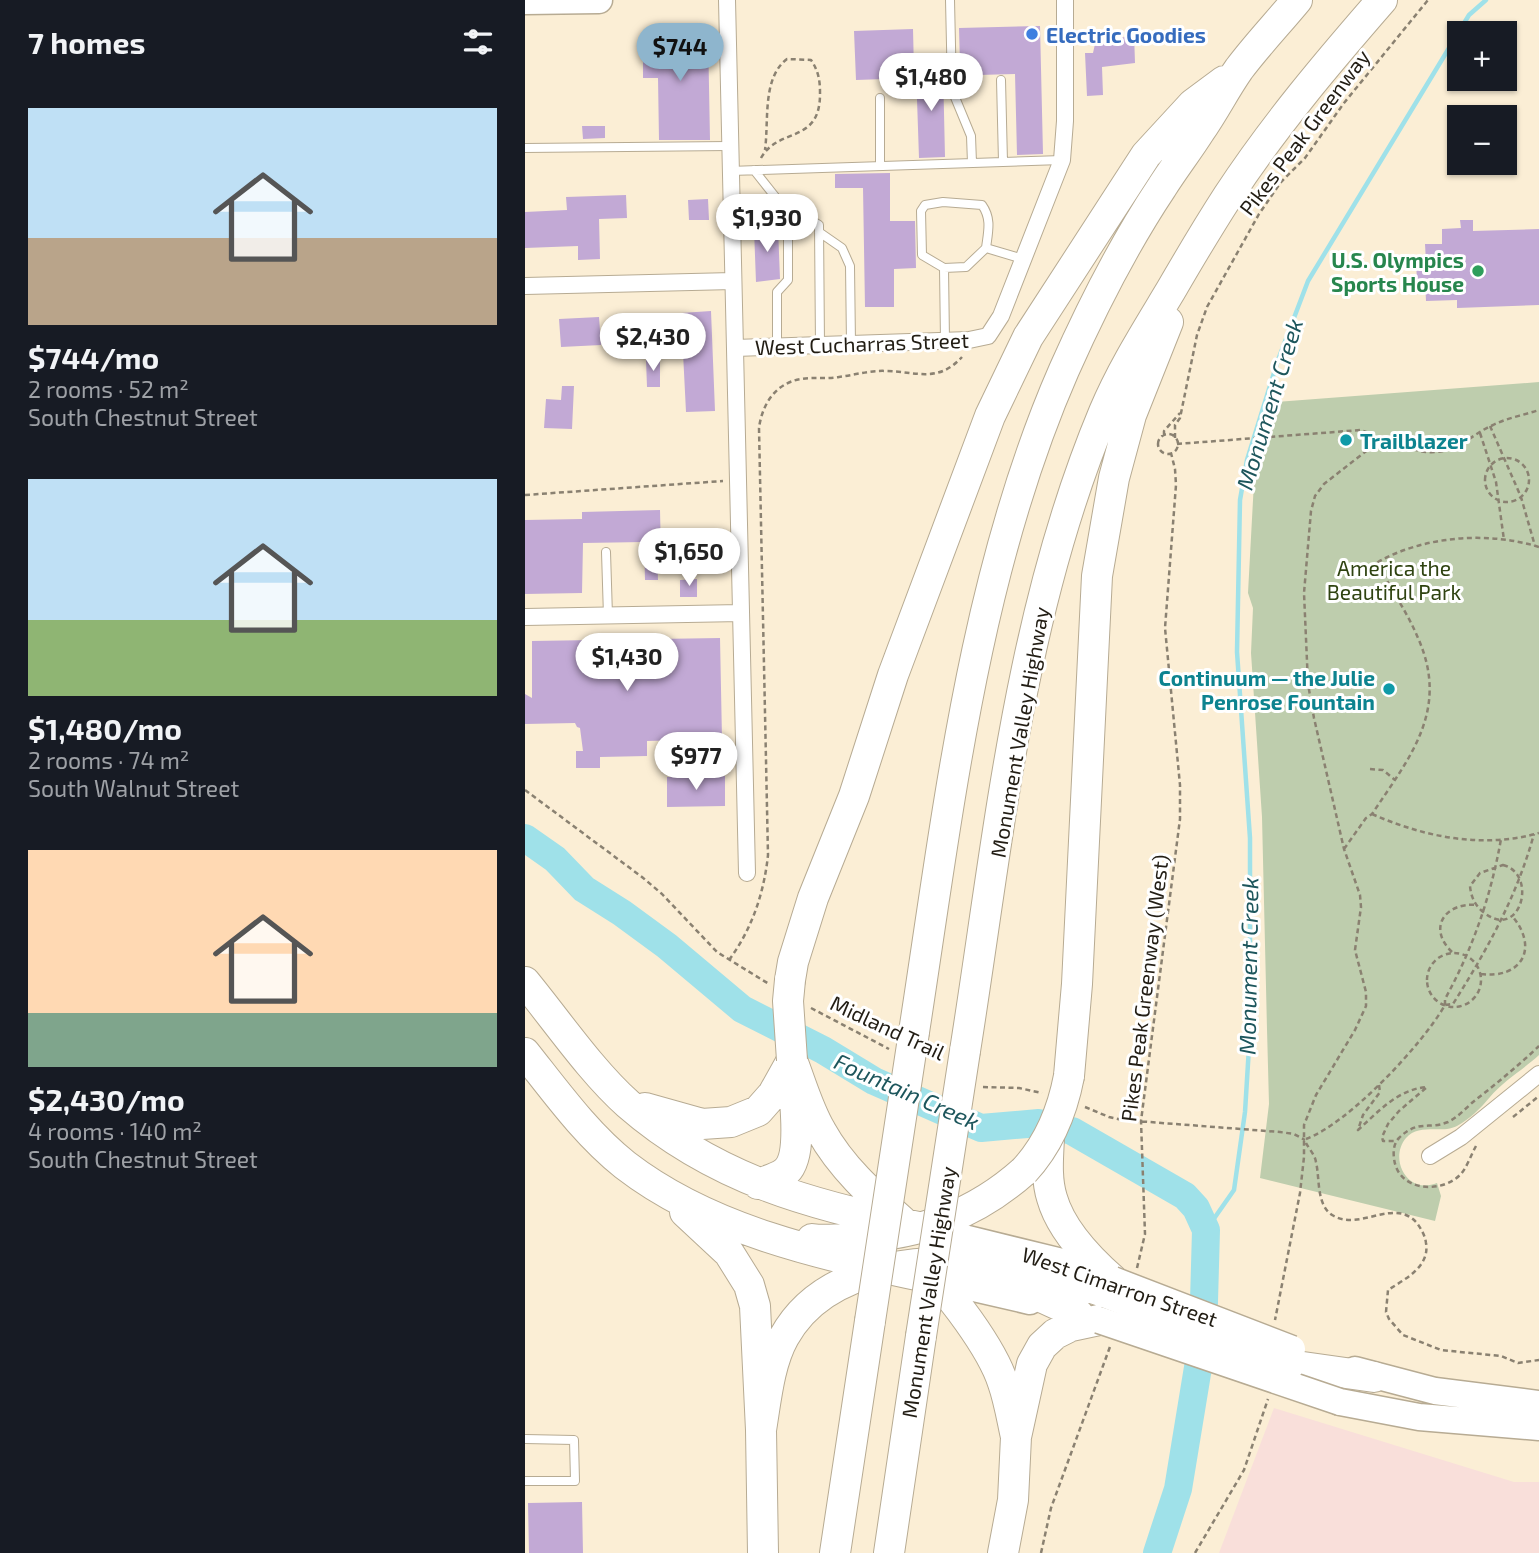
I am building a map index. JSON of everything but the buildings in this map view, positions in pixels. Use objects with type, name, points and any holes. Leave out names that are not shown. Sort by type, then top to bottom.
[{"type":"highway","points":[[835,1553],[870,1321],[903,1041],[981,639],[1020,490],[1064,370],[1108,279],[1162,187],[1203,128],[1238,70],[1297,0]]},
{"type":"highway","name":"Monument Valley Highway","points":[[889,1553],[1015,733],[1031,648],[1063,527],[1104,411],[1133,354],[1204,234],[1236,184],[1282,122],[1382,0]]},
{"type":"highway","points":[[758,1184],[786,1172],[794,1159],[796,1142],[787,1001],[793,962],[813,898],[854,796],[893,675],[985,428],[1028,337],[1146,155],[1193,104],[1238,70]]},
{"type":"highway","points":[[1036,1176],[1059,1116],[1058,1086],[1077,984],[1092,648],[1100,553],[1114,478],[1131,415],[1204,234]]},
{"type":"highway","name":"West Cimarron Street","points":[[525,982],[627,1103],[687,1147],[730,1172],[758,1184],[906,1230]]},
{"type":"highway","name":"West Cimarron Street","points":[[525,1053],[593,1136],[625,1164],[659,1188],[696,1208],[762,1235],[913,1271]]},
{"type":"highway","points":[[627,1103],[702,1124],[731,1122],[758,1111],[773,1094],[793,1079]]},
{"type":"highway","points":[[793,1079],[820,1130],[840,1160],[868,1192],[906,1230],[972,1264]]},
{"type":"highway","points":[[762,1235],[821,1240],[906,1230],[981,1203],[1006,1187],[1036,1176]]},
{"type":"highway","points":[[1036,1176],[1051,1197],[1064,1224],[1093,1262],[1108,1302]]},
{"type":"highway","points":[[659,1188],[729,1253],[749,1285],[755,1306],[763,1553]]},
{"type":"highway","points":[[906,1230],[913,1271],[945,1290],[996,1365],[1003,1382],[1016,1437]]},
{"type":"highway","points":[[761,1430],[774,1363],[783,1338],[798,1316],[814,1300],[838,1285],[913,1271],[972,1264],[1027,1270],[1108,1302],[1291,1357],[1374,1377]]},
{"type":"highway","points":[[1003,1553],[1013,1500],[1016,1437],[1032,1364],[1042,1346],[1055,1334],[1108,1302]]},
{"type":"main road","points":[[525,1],[599,0]]},
{"type":"main road","name":"West Cimarron Street","points":[[906,1230],[1058,1261],[1108,1302],[1340,1402],[1419,1417],[1539,1427]]},
{"type":"main road","name":"West Cimarron Street","points":[[913,1271],[1023,1299],[1108,1302]]},
{"type":"main road","points":[[1374,1377],[1460,1395],[1539,1404]]},
{"type":"street","points":[[727,0],[747,873]]},
{"type":"street","points":[[1023,259],[1062,160],[1065,121],[1065,0]]},
{"type":"street","name":"West Cucharras Street","points":[[735,348],[969,340],[988,337],[1001,316],[1023,259]]},
{"type":"street","points":[[525,286],[733,281]]},
{"type":"street","points":[[525,617],[741,613]]},
{"type":"street","points":[[1430,1156],[1461,1137],[1539,1074]]},
{"type":"lane","points":[[950,0],[952,90],[971,135],[972,163]]},
{"type":"lane","points":[[1001,80],[1003,162]]},
{"type":"lane","points":[[880,98],[880,166]]},
{"type":"lane","points":[[525,148],[729,146]]},
{"type":"lane","points":[[730,171],[1062,160]]},
{"type":"lane","points":[[754,170],[777,200],[819,225],[820,345]]},
{"type":"lane","points":[[943,202],[982,205],[988,212],[986,248],[966,267],[944,268],[922,255],[921,211],[925,205],[943,202]]},
{"type":"lane","points":[[777,346],[777,292],[789,280],[788,207]]},
{"type":"lane","points":[[819,232],[842,248],[850,266],[851,344]]},
{"type":"lane","points":[[986,248],[1023,259]]},
{"type":"lane","points":[[944,268],[945,341]]},
{"type":"lane","points":[[606,552],[608,616]]},
{"type":"lane","points":[[525,1439],[574,1440],[575,1481],[525,1481]]},
{"type":"path","name":"Pikes Peak Greenway","points":[[1175,438],[1175,425],[1182,410],[1191,359],[1207,307],[1259,214],[1281,182],[1305,158],[1343,103],[1428,0]]},
{"type":"path","points":[[754,170],[765,150],[770,86],[777,66],[787,58],[811,60],[817,69],[820,85],[820,108],[815,121],[765,150]]},
{"type":"path","points":[[729,961],[743,942],[755,912],[765,880],[768,855],[758,428],[761,410],[783,385],[798,379],[837,377],[863,371],[888,371],[918,376],[942,373],[962,359],[969,340]]},
{"type":"path","name":"Pikes Peak Greenway","points":[[1164,435],[1164,431],[1182,410]]},
{"type":"path","points":[[1373,439],[1392,440],[1412,450],[1436,452],[1459,446],[1490,426],[1539,410]]},
{"type":"path","points":[[1344,849],[1366,818],[1372,814],[1415,749],[1429,708],[1430,684],[1420,640],[1378,562],[1418,546],[1445,540],[1504,540],[1537,546],[1521,497],[1490,426]]},
{"type":"path","points":[[1177,444],[1335,430],[1361,430],[1369,433],[1373,439]]},
{"type":"path","points":[[1480,432],[1500,500],[1504,540]]},
{"type":"path","points":[[1164,435],[1175,438],[1177,449],[1171,453],[1163,453],[1158,448],[1158,440],[1164,435]]},
{"type":"path","points":[[1373,439],[1370,448],[1324,484],[1315,496],[1311,511],[1304,593],[1308,684],[1344,849],[1360,895],[1355,950],[1366,992],[1366,1006],[1355,1030],[1316,1095],[1304,1125],[1305,1140],[1315,1158],[1326,1210],[1347,1220],[1358,1220],[1387,1212],[1399,1213],[1414,1219],[1422,1230],[1426,1244],[1425,1258],[1415,1273],[1388,1290],[1386,1312],[1403,1335],[1441,1350],[1501,1356],[1518,1363],[1539,1360]]},
{"type":"path","name":"Pikes Peak Greenway (West)","points":[[1041,1553],[1108,1302],[1145,1234],[1141,1121],[1180,819],[1180,785],[1165,628],[1176,485],[1171,453]]},
{"type":"path","points":[[1506,459],[1515,459],[1528,471],[1528,487],[1521,497],[1514,500],[1494,497],[1486,486],[1487,472],[1492,466],[1506,459]]},
{"type":"path","points":[[750,480],[761,478]]},
{"type":"path","points":[[525,495],[723,481]]},
{"type":"path","points":[[1370,769],[1383,770],[1395,780]]},
{"type":"path","name":"Midland Trail","points":[[525,790],[642,877],[729,961],[903,1041]]},
{"type":"path","points":[[1372,814],[1423,834],[1449,838],[1501,839],[1539,833]]},
{"type":"path","points":[[1445,1005],[1453,1004],[1502,919],[1534,834]]},
{"type":"path","points":[[1305,1140],[1342,1116],[1379,1084],[1420,1042],[1445,1005],[1445,999],[1484,913],[1501,839]]},
{"type":"path","points":[[1527,882],[1510,866],[1496,866],[1480,873],[1472,881],[1470,891],[1484,913],[1502,919],[1513,917],[1528,901]]},
{"type":"path","points":[[1452,953],[1441,937],[1442,920],[1446,913],[1458,905],[1477,905]]},
{"type":"path","points":[[1481,974],[1506,973],[1516,968],[1522,960],[1525,939],[1513,917]]},
{"type":"path","points":[[1452,953],[1467,955],[1477,965],[1481,974],[1481,986],[1472,1000],[1464,1005],[1445,1005],[1431,993],[1427,978],[1437,958],[1452,953]]},
{"type":"path","points":[[1379,1084],[1380,1092],[1363,1115],[1358,1130],[1388,1103],[1401,1095],[1427,1087],[1388,1124],[1383,1141],[1395,1141],[1413,1127],[1449,1122],[1539,1046]]},
{"type":"path","points":[[982,1087],[1058,1086]]},
{"type":"path","points":[[1510,1120],[1539,1096]]},
{"type":"path","points":[[1079,1104],[1109,1117],[1280,1132],[1294,1134],[1305,1140]]},
{"type":"path","points":[[1395,1141],[1395,1167],[1411,1183],[1424,1188],[1448,1184],[1462,1174],[1479,1141]]},
{"type":"shaded area","points":[[1274,1408],[1514,1482],[1539,1482],[1539,1553],[1219,1553]]},
{"type":"green space","name":"America the Beautiful Park","points":[[1539,382],[1539,1055],[1462,1123],[1451,1128],[1417,1131],[1406,1138],[1399,1155],[1403,1172],[1414,1183],[1437,1183],[1441,1196],[1435,1221],[1260,1178],[1269,1104],[1262,817],[1251,653],[1253,608],[1248,593],[1255,463],[1276,402]]},
{"type":"waterway","name":"Monument Creek","points":[[1206,1230],[1234,1190],[1245,1112],[1250,1031],[1250,838],[1237,652],[1240,500],[1247,460],[1278,360],[1308,281],[1469,15],[1486,0]]},
{"type":"waterway","name":"Fountain Creek","points":[[525,838],[555,859],[584,889],[667,946],[742,1009],[823,1050],[874,1081],[981,1128],[1039,1123],[1072,1131],[1185,1196],[1196,1208],[1206,1230],[1203,1337],[1178,1489],[1157,1553]]},
{"type":"place","name":"Electric Goodies","points":[[1032,34]]},
{"type":"place","name":"U.S. Olympics Sports House","points":[[1478,271]]},
{"type":"place","name":"Trailblazer","points":[[1346,440]]},
{"type":"place","name":"Continuum — the Julie Penrose Fountain","points":[[1389,689]]}]
